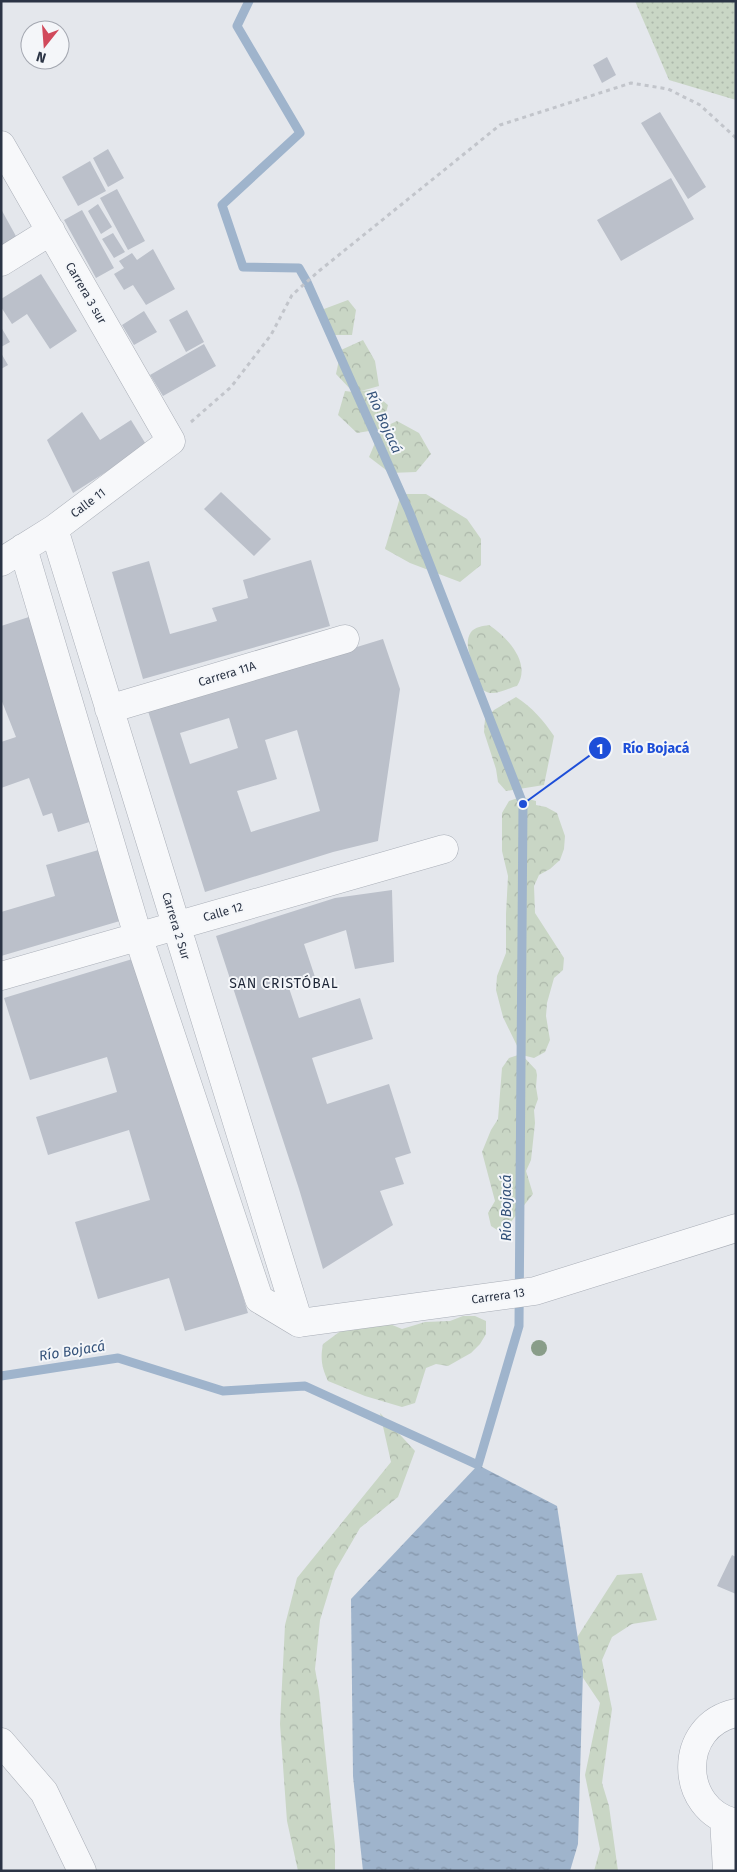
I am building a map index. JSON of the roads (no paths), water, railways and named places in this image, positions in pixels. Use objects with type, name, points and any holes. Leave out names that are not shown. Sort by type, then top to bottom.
[{"type":"street","name":"Carrera 3 sur","points":[[1,144],[171,441]]},
{"type":"street","points":[[1,262],[51,231]]},
{"type":"street","name":"Calle 11","points":[[12,555],[54,529],[171,441]]},
{"type":"street","name":"Carrera 2 Sur","points":[[54,529],[299,1323]]},
{"type":"street","points":[[12,555],[259,1299],[299,1323]]},
{"type":"street","name":"Carrera 11A","points":[[109,709],[345,639]]},
{"type":"street","name":"Calle 12","points":[[1,976],[444,849]]},
{"type":"street","name":"Carrera 13","points":[[299,1323],[535,1291],[736,1228]]},
{"type":"street","points":[[728,1871],[730,1821],[708,1808],[697,1792],[692,1773],[692,1764],[696,1745],[708,1728],[723,1718],[736,1713]]},
{"type":"street","points":[[1,1742],[44,1792],[82,1871]]},
{"type":"water","points":[[478,1465],[557,1506],[583,1671],[578,1844],[570,1871],[363,1871],[353,1776],[351,1599]]},
{"type":"waterway","name":"Río Bojacá","points":[[1,1376],[118,1358],[223,1391],[305,1386],[478,1465],[519,1326],[523,804],[409,511],[307,282],[299,268],[243,267],[222,205],[300,133],[237,26],[249,1]]},
{"type":"place","name":"Río Bojacá","points":[[523,804]]},
{"type":"district","name":"SAN CRISTÓBAL","points":[[284,983]]}]
